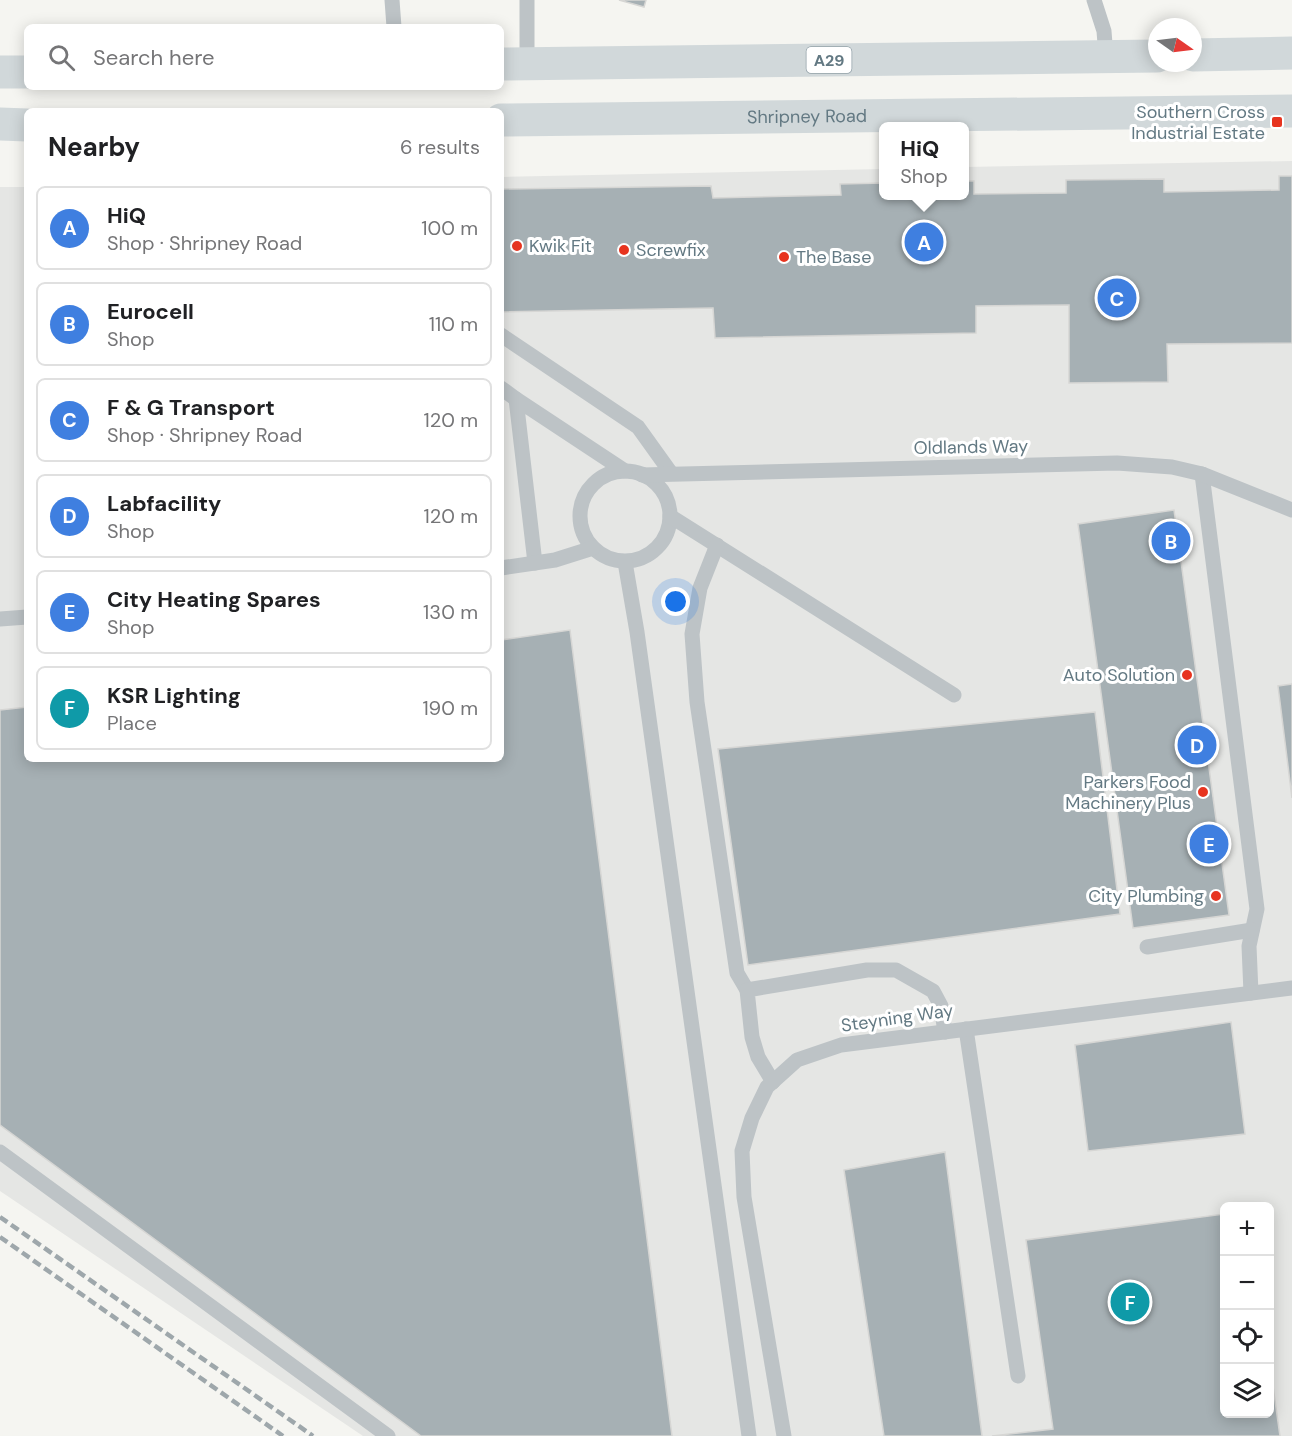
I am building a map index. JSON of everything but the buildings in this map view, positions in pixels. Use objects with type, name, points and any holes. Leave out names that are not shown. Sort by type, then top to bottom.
[{"type":"main road","points":[[1202,55],[1292,53]]},
{"type":"main road","name":"A29","points":[[514,64],[1148,56]]},
{"type":"main road","points":[[0,72],[24,72]]},
{"type":"main road","name":"Shripney Road","points":[[504,120],[1292,111]]},
{"type":"main road","points":[[0,124],[24,125]]},
{"type":"lane","points":[[392,0],[394,24]]},
{"type":"lane","points":[[514,64],[528,0]]},
{"type":"lane","points":[[1095,0],[1104,30],[1106,57]]},
{"type":"lane","points":[[504,337],[638,427],[671,473]]},
{"type":"lane","points":[[504,390],[625,471]]},
{"type":"lane","points":[[516,399],[535,563]]},
{"type":"lane","name":"Oldlands Way","points":[[642,475],[1116,463],[1172,468],[1202,474],[1292,510]]},
{"type":"lane","points":[[625,471],[610,474],[597,481],[587,492],[581,506],[580,521],[584,536],[593,548],[613,560],[625,562],[639,559],[651,553],[662,543],[668,531],[670,516],[954,695]]},
{"type":"lane","name":"Oldlands Way","points":[[625,471],[654,481],[663,491],[670,516]]},
{"type":"lane","points":[[1202,474],[1257,909],[1249,945],[1251,993]]},
{"type":"lane","points":[[717,544],[700,588],[692,634],[697,702],[737,973],[747,990],[752,1037],[758,1057],[773,1082]]},
{"type":"lane","points":[[504,568],[555,560],[593,548]]},
{"type":"lane","points":[[625,562],[637,632],[749,1436]]},
{"type":"lane","points":[[0,620],[24,617]]},
{"type":"lane","points":[[1147,947],[1252,930]]},
{"type":"lane","points":[[747,990],[867,970],[896,970],[933,991],[941,1006],[945,1032]]},
{"type":"lane","name":"Steyning Way","points":[[784,1436],[744,1197],[742,1151],[752,1118],[767,1087],[797,1060],[841,1045],[1292,988]]},
{"type":"lane","points":[[966,1029],[1018,1376]]},
{"type":"lane","points":[[0,1152],[388,1436]]},
{"type":"shaded area","points":[[1292,161],[1292,1436],[363,1436],[0,1191],[0,187],[24,187],[24,762],[504,762],[504,177],[879,169],[879,200],[969,200],[969,167]]},
{"type":"railway","points":[[0,1217],[313,1436]]},
{"type":"railway","points":[[0,1237],[283,1436]]},
{"type":"place","name":"Southern Cross Industrial Estate","points":[[1277,122]]},
{"type":"place","name":"HiQ","points":[[924,242]]},
{"type":"place","name":"Kwik Fit","points":[[517,246]]},
{"type":"place","name":"Screwfix","points":[[624,250]]},
{"type":"place","name":"The Base","points":[[784,257]]},
{"type":"place","name":"F & G Transport","points":[[1117,298]]},
{"type":"place","name":"Eurocell","points":[[1171,541]]},
{"type":"place","name":"Auto Solution","points":[[1187,675]]},
{"type":"place","name":"Labfacility","points":[[1197,745]]},
{"type":"place","name":"Parkers Food Machinery Plus","points":[[1203,792]]},
{"type":"place","name":"City Heating Spares","points":[[1209,844]]},
{"type":"place","name":"City Plumbing","points":[[1216,896]]},
{"type":"place","name":"KSR Lighting","points":[[1130,1302]]}]
